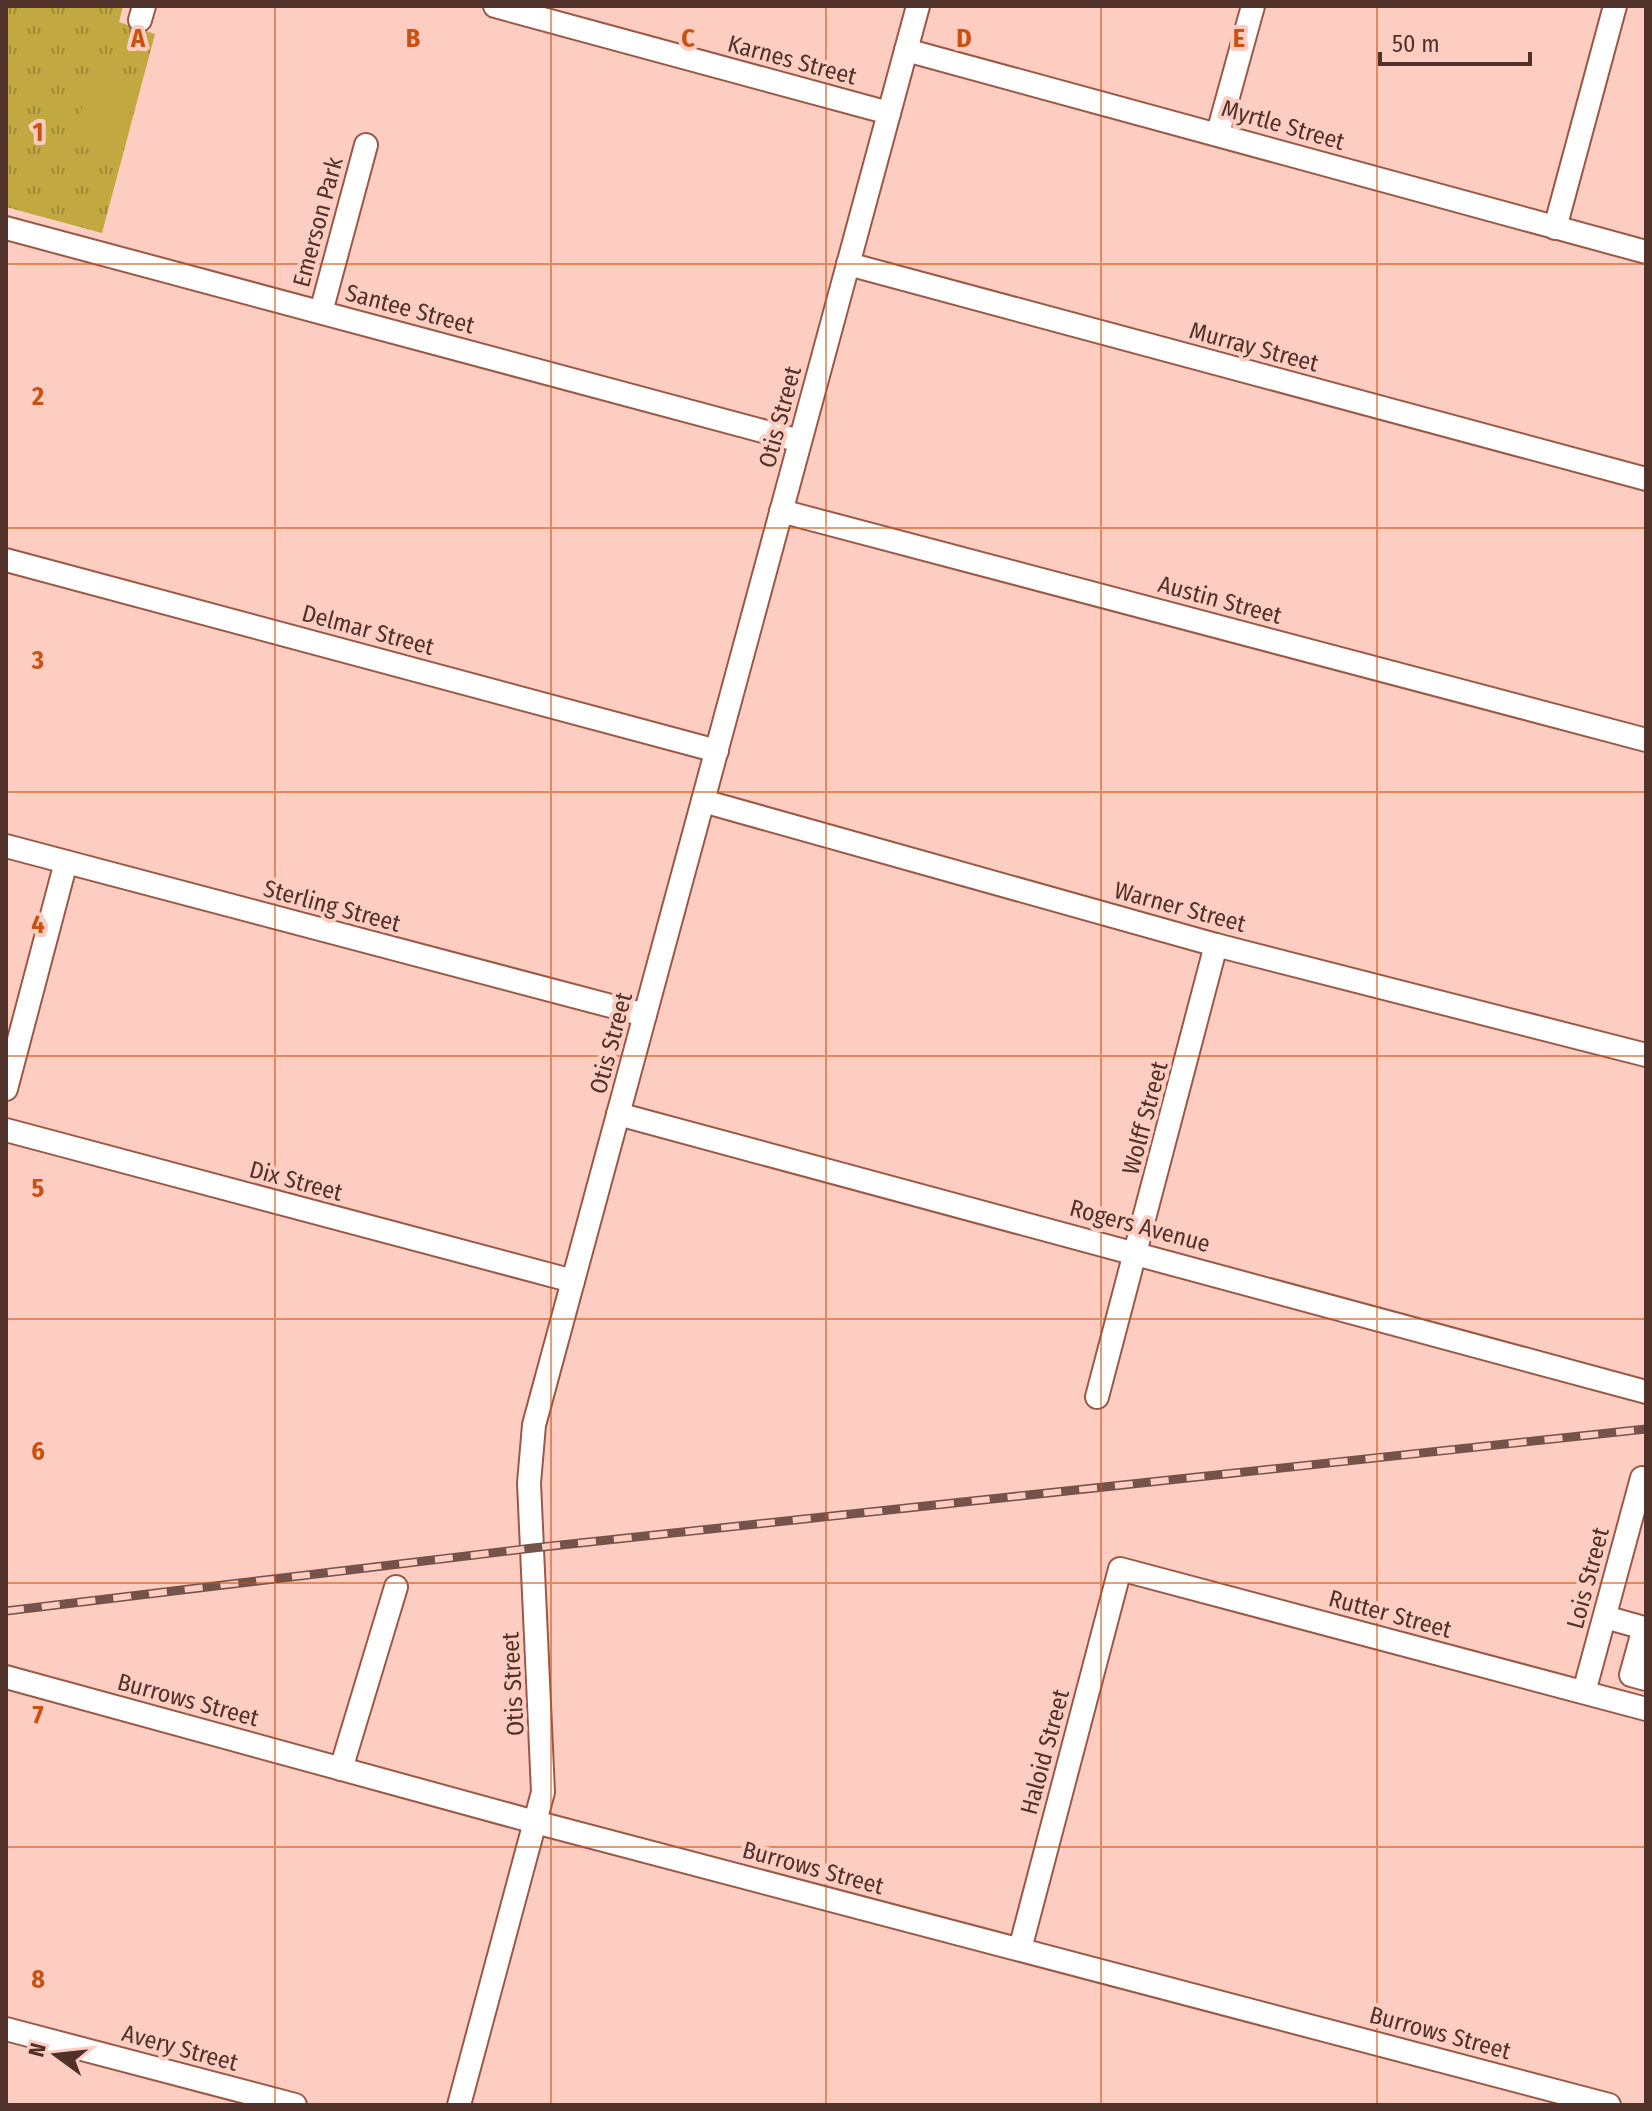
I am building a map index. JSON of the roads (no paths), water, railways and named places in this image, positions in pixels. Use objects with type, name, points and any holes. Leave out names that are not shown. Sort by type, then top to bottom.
[{"type":"street","name":"Karnes Street","points":[[495,6],[889,113]]},
{"type":"street","name":"Otis Street","points":[[459,2105],[543,1784],[529,1456],[573,1281],[918,6]]},
{"type":"street","points":[[1218,133],[1253,6]]},
{"type":"street","points":[[1555,228],[1615,6]]},
{"type":"street","name":"Myrtle Street","points":[[906,50],[1646,252]]},
{"type":"street","name":"Emerson Park","points":[[321,312],[366,145]]},
{"type":"street","name":"Santee Street","points":[[6,228],[800,441]]},
{"type":"street","name":"Murray Street","points":[[848,264],[1646,479]]},
{"type":"street","name":"Austin Street","points":[[781,511],[1646,740]]},
{"type":"street","name":"Delmar Street","points":[[6,560],[717,751]]},
{"type":"street","name":"Warner Street","points":[[703,801],[1216,945],[1646,1055]]},
{"type":"street","name":"Sterling Street","points":[[6,846],[645,1015]]},
{"type":"street","points":[[6,1089],[66,862]]},
{"type":"street","name":"Wolff Street","points":[[1097,1397],[1216,945]]},
{"type":"street","name":"Rogers Avenue","points":[[618,1114],[1646,1392]]},
{"type":"street","name":"Dix Street","points":[[6,1130],[573,1281]]},
{"type":"street","name":"Lois Street","points":[[1584,1692],[1642,1478]]},
{"type":"street","name":"Rutter Street","points":[[1120,1569],[1646,1709]]},
{"type":"street","name":"Haloid Street","points":[[1020,1949],[1120,1569]]},
{"type":"street","points":[[341,1769],[396,1587]]},
{"type":"street","points":[[1605,1617],[1644,1628],[1631,1675],[1646,1679]]},
{"type":"street","name":"Burrows Street","points":[[6,1677],[535,1822],[1609,2105]]},
{"type":"street","name":"Avery Street","points":[[6,2029],[295,2105]]},
{"type":"railway","points":[[6,1611],[533,1548],[1646,1429]]}]
